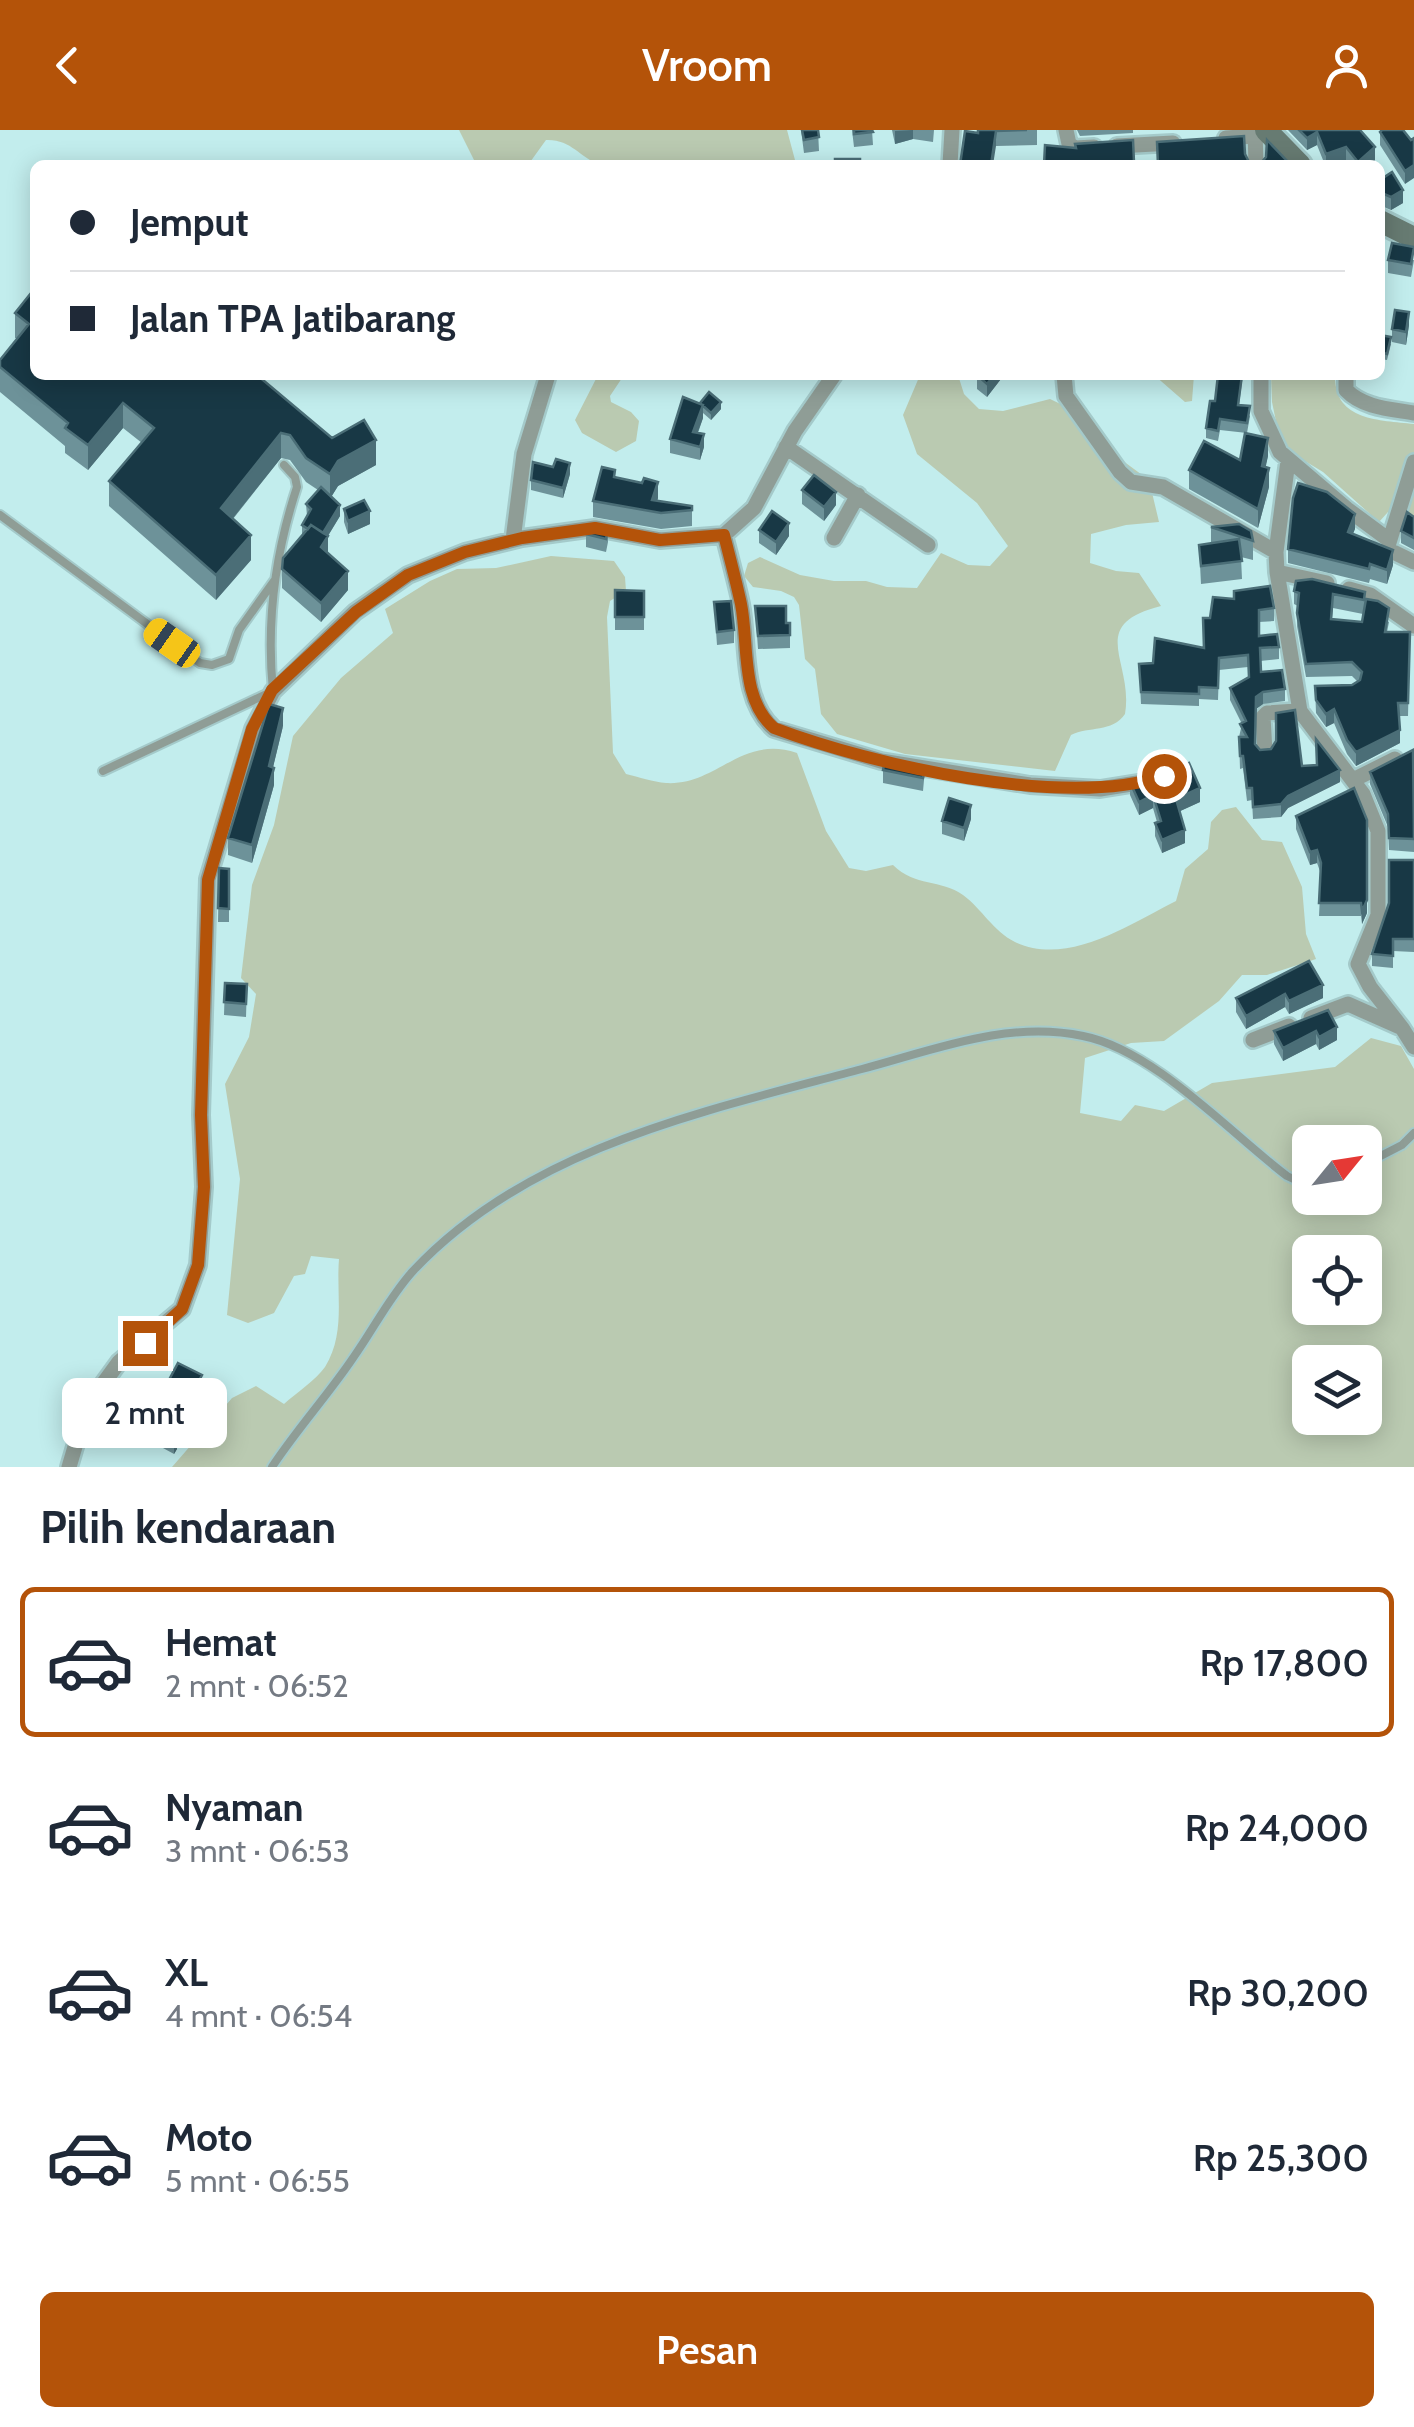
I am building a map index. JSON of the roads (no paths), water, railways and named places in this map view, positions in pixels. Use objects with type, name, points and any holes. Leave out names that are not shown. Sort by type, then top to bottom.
[{"type":"main road","points":[[1258,132],[1294,160]]},
{"type":"street","points":[[950,160],[952,130]]},
{"type":"street","points":[[1066,130],[1066,138],[1074,148],[1196,141]]},
{"type":"street","points":[[1216,139],[1258,132],[1256,160]]},
{"type":"street","points":[[513,540],[524,454],[546,380]]},
{"type":"street","points":[[69,1467],[87,1406],[120,1362],[182,1309],[198,1265],[204,1187],[201,1115],[208,880],[252,729],[272,690],[356,612],[408,575],[465,552],[513,540],[595,528],[660,540],[724,535],[754,508],[786,448],[831,380]]},
{"type":"street","points":[[1064,380],[1066,396],[1131,482],[1163,486],[1276,552]]},
{"type":"street","points":[[1261,380],[1265,425],[1288,461],[1389,540]]},
{"type":"street","points":[[1346,380],[1346,390],[1354,398],[1414,413]]},
{"type":"street","points":[[786,448],[928,545]]},
{"type":"street","points":[[1288,461],[1276,552],[1300,711],[1355,783],[1378,832],[1378,915],[1358,964],[1370,987],[1414,1046]]},
{"type":"street","points":[[1414,462],[1388,552],[1414,562]]},
{"type":"street","points":[[834,538],[858,495]]},
{"type":"street","points":[[724,535],[742,606],[748,672],[756,702],[765,721],[774,728],[881,761],[1030,785],[1100,789],[1164,776]]},
{"type":"street","points":[[1277,572],[1370,595],[1414,626]]},
{"type":"street","points":[[1296,689],[1315,688]]},
{"type":"street","points":[[1265,752],[1265,714],[1300,711]]},
{"type":"street","points":[[1342,794],[1412,750]]},
{"type":"street","points":[[1379,861],[1396,862]]},
{"type":"street","points":[[1253,1040],[1348,1004],[1402,1028]]},
{"type":"lane","points":[[103,770],[272,690],[268,642],[275,580],[297,488],[295,478],[284,465]]},
{"type":"lane","points":[[0,514],[200,663],[212,665],[229,658],[239,630],[275,580]]},
{"type":"lane","points":[[272,1467],[412,1272],[480,1212],[559,1166],[656,1126],[746,1098],[864,1069],[962,1039],[1042,1031],[1085,1036],[1111,1045],[1177,1084],[1292,1178]]},
{"type":"lane","points":[[1382,1155],[1414,1134]]}]
